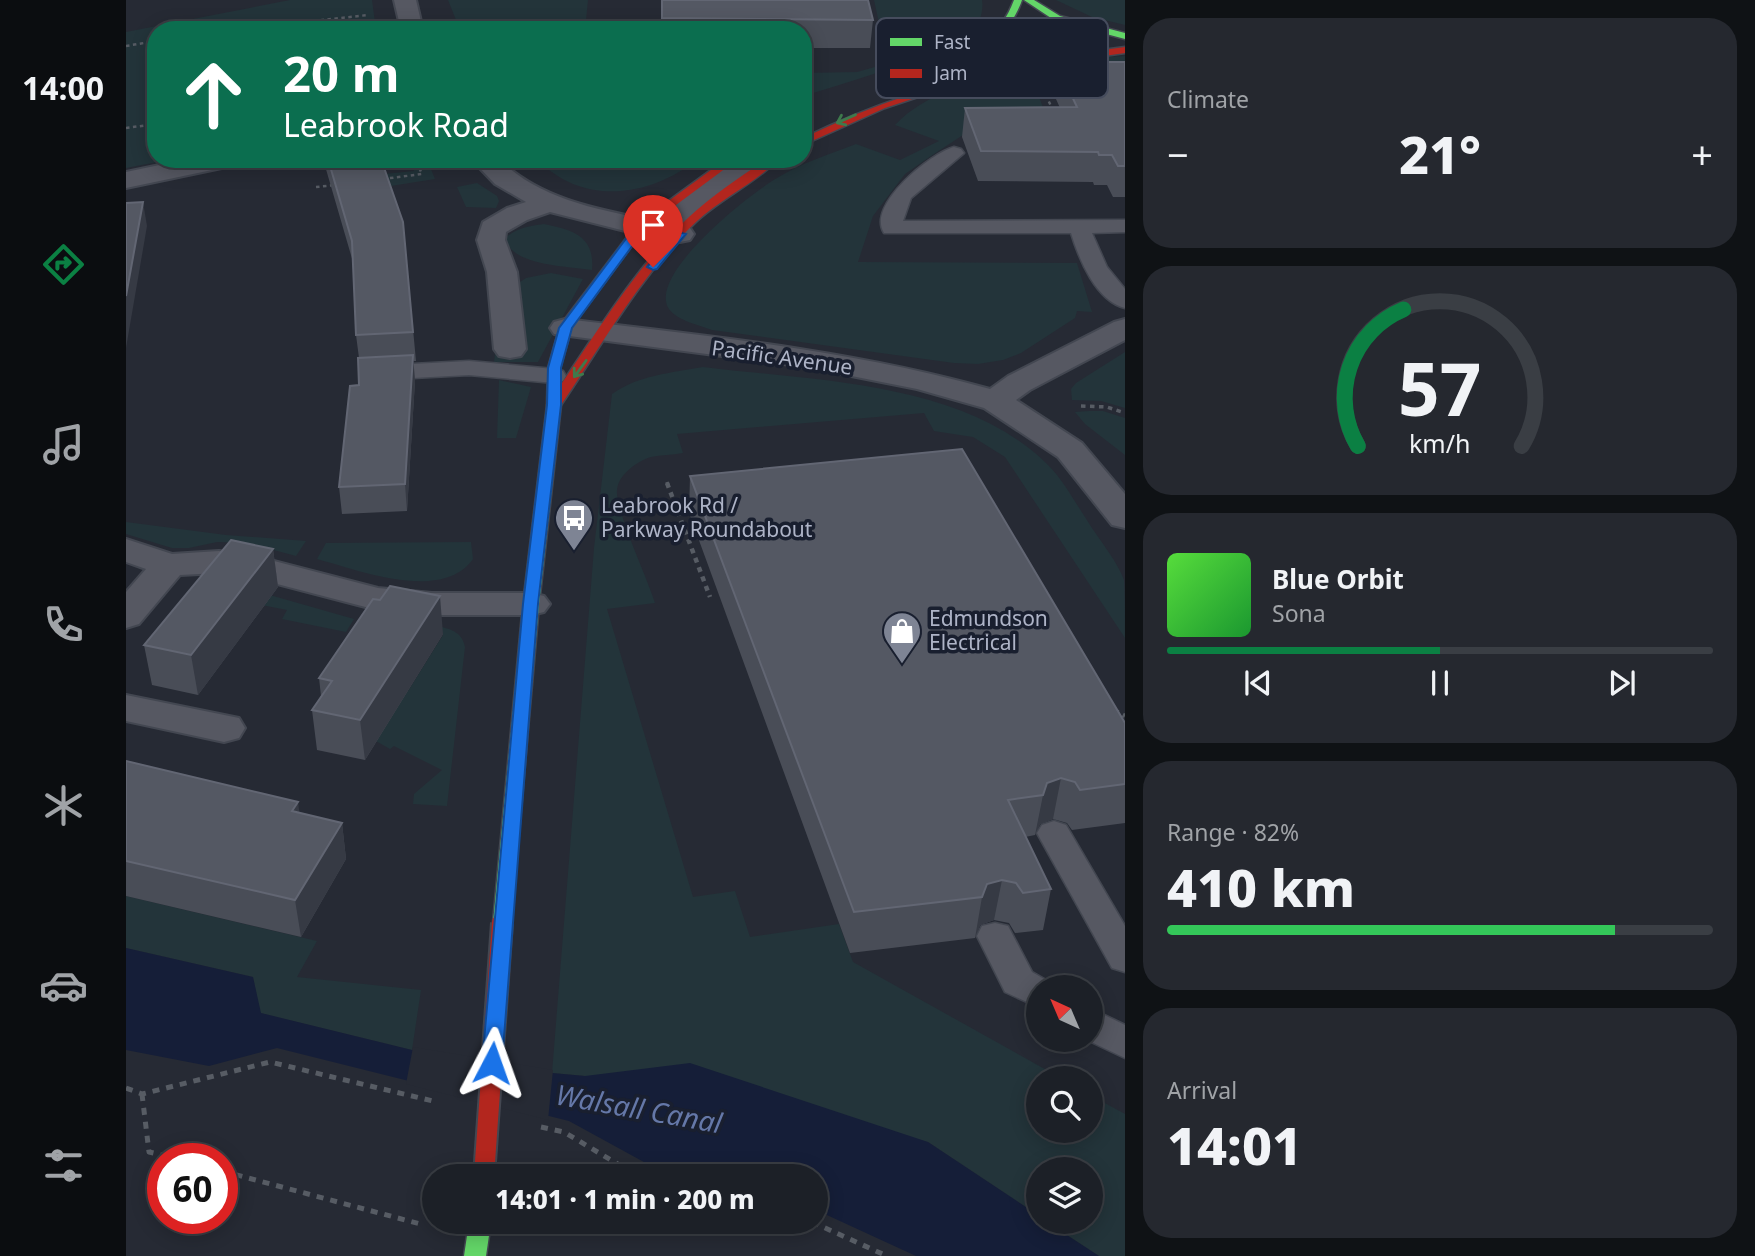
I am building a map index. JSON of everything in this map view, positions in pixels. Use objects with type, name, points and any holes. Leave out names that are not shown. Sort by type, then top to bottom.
[{"type":"main road","points":[[1015,18],[1018,0]]},
{"type":"main road","points":[[1028,0],[1057,18]]},
{"type":"main road","points":[[1108,32],[1125,36]]},
{"type":"main road","points":[[812,137],[836,123],[900,98]]},
{"type":"main road","points":[[485,1164],[502,923],[531,604],[554,405],[554,376],[565,328],[724,168]]},
{"type":"main road","points":[[554,405],[639,283],[661,230],[761,168]]},
{"type":"main road","points":[[475,1256],[478,1234]]},
{"type":"street","points":[[126,180],[184,168]]},
{"type":"street","points":[[494,168],[509,182],[552,202],[594,216],[661,230],[701,195],[739,168]]},
{"type":"street","points":[[510,349],[502,272],[491,240],[493,228],[517,214],[552,202]]},
{"type":"street","name":"Pacific Avenue","points":[[565,328],[806,358],[922,380],[995,401],[1070,450],[1125,517]]},
{"type":"street","points":[[995,401],[1018,383],[1125,328]]},
{"type":"street","points":[[126,550],[169,565],[219,562],[251,566],[377,599],[432,604],[531,604]]},
{"type":"street","points":[[126,616],[169,565]]},
{"type":"street","points":[[126,708],[224,729]]},
{"type":"lane","points":[[954,153],[897,199],[891,216],[892,228],[1125,226]]},
{"type":"lane","points":[[1079,226],[1091,263],[1111,289],[1125,301]]},
{"type":"lane","points":[[361,374],[469,368],[554,376]]},
{"type":"lane","points":[[1055,833],[1125,958]]},
{"type":"lane","points":[[995,936],[1018,982],[1026,986]]},
{"type":"lane","points":[[1103,1030],[1125,1043]]},
{"type":"path","points":[[330,21],[408,14]]},
{"type":"path","points":[[126,46],[147,42]]},
{"type":"path","points":[[126,128],[147,125]]},
{"type":"path","points":[[370,180],[422,174],[419,168]]},
{"type":"path","points":[[316,187],[343,184]]},
{"type":"path","points":[[1078,406],[1107,407],[1125,413]]},
{"type":"path","points":[[667,482],[710,597]]},
{"type":"path","points":[[676,507],[704,504]]},
{"type":"path","points":[[1112,709],[1125,716]]},
{"type":"path","points":[[126,1088],[142,1094],[270,1062],[443,1103]]},
{"type":"path","points":[[142,1094],[148,1143]]},
{"type":"path","points":[[537,1126],[564,1132],[618,1164]]},
{"type":"path","points":[[238,1175],[477,1239]]},
{"type":"path","points":[[828,1229],[887,1256]]},
{"type":"shaded area","points":[[290,0],[372,0],[375,21],[182,21]]},
{"type":"shaded area","points":[[448,0],[588,0],[586,21],[456,21]]},
{"type":"shaded area","points":[[874,0],[982,0],[980,18],[878,18]]},
{"type":"shaded area","points":[[1056,0],[1125,0],[1125,25],[1108,21],[1108,18],[1092,17]]},
{"type":"shaded area","points":[[147,28],[147,164],[126,168],[126,32]]},
{"type":"shaded area","points":[[1125,56],[1125,84],[1108,84],[1108,57]]},
{"type":"shaded area","points":[[876,67],[876,73],[812,93],[812,73],[857,72]]},
{"type":"shaded area","points":[[932,98],[1039,98],[1053,133],[966,133],[905,174],[873,216],[858,262],[1077,263],[1092,312],[1077,311],[1075,318],[1021,353],[1003,360],[978,364],[712,330],[683,320],[669,309],[666,294],[673,276],[686,257],[725,217],[786,173],[797,168],[812,168],[812,161],[856,144],[900,160],[939,141],[895,125]]},
{"type":"shaded area","points":[[413,168],[431,168],[435,179],[340,194],[384,174],[414,171]]},
{"type":"shaded area","points":[[548,168],[685,168],[659,182],[617,191],[575,185]]},
{"type":"shaded area","points":[[477,183],[497,196],[499,201],[496,208],[466,207],[457,187]]},
{"type":"shaded area","points":[[544,224],[580,236],[590,249],[592,270],[541,263],[518,254],[509,247],[505,238],[509,235],[523,228]]},
{"type":"shaded area","points":[[551,273],[583,279],[538,362],[494,362],[495,354],[524,352],[517,294],[520,282],[526,278]]},
{"type":"shaded area","points":[[1125,352],[1125,408],[1101,401],[1072,400],[1071,389],[1076,383]]},
{"type":"shaded area","points":[[703,367],[839,382],[931,401],[974,416],[1014,437],[1048,465],[1068,490],[1121,572],[1124,580],[1125,638],[1005,457],[973,437],[934,431],[924,413],[677,434],[683,453],[651,457],[640,462],[629,469],[618,484],[617,490],[626,528],[655,603],[607,609],[693,897],[735,891],[750,937],[839,924],[853,962],[1039,1066],[1026,1066],[1026,1143],[1103,1143],[1103,1102],[1125,1114],[1125,1256],[1099,1256],[1065,1234],[1103,1234],[1103,1157],[1026,1157],[1026,1207],[928,1142],[585,1076],[552,1073],[594,548],[612,394],[633,383],[667,373]]},
{"type":"shaded area","points":[[499,380],[531,387],[516,438],[497,438]]},
{"type":"shaded area","points":[[1103,411],[1125,418],[1125,455],[1085,424],[1075,412]]},
{"type":"shaded area","points":[[126,522],[226,535],[306,541],[296,556],[248,543],[217,542],[189,548],[172,548],[126,534]]},
{"type":"shaded area","points":[[471,542],[473,559],[459,572],[441,579],[399,580],[317,559],[326,543]]},
{"type":"shaded area","points":[[238,586],[354,619],[346,632],[282,619],[287,610],[227,598]]},
{"type":"shaded area","points":[[439,626],[459,635],[465,647],[447,806],[413,804],[414,794],[442,770],[394,746],[390,749],[376,741],[400,703],[390,687],[408,691],[443,635]]},
{"type":"shaded area","points":[[126,896],[317,941],[297,977],[421,990],[412,1050],[260,1013],[253,977],[126,948]]},
{"type":"water","name":"Walsall Canal","points":[[126,948],[253,977],[261,1013],[412,1050],[585,1076],[690,1063],[928,1142],[1026,1207],[1026,1234],[1065,1234],[1099,1256],[916,1256],[828,1216],[828,1164],[648,1164],[569,1121],[277,1048],[209,1066],[126,1050]]},
{"type":"pier","points":[[413,1047],[553,1070],[548,1120],[406,1084]]},
{"type":"building","points":[[662,0],[868,0],[873,20],[662,18]]},
{"type":"building","points":[[1108,62],[1125,62],[1125,166],[1118,166],[1112,155],[1099,155],[1098,152],[981,151],[965,108],[1077,107],[1073,98],[1108,98]]},
{"type":"building","points":[[331,168],[384,168],[403,222],[413,332],[356,335],[352,241]]},
{"type":"building","points":[[143,202],[126,296],[126,203]]},
{"type":"building","points":[[413,355],[405,484],[339,487],[350,386],[359,385],[358,358]]},
{"type":"building","name":"Edmundson Electrical","points":[[962,449],[1125,723],[1125,784],[1080,790],[1075,782],[1061,778],[1047,783],[1043,795],[1008,800],[1051,889],[1023,893],[1016,883],[1002,880],[987,884],[982,897],[854,912],[690,476]]},
{"type":"building","points":[[231,540],[273,549],[191,655],[144,645]]},
{"type":"building","points":[[390,586],[440,596],[360,720],[312,710],[332,681],[319,678],[373,599],[380,600]]},
{"type":"building","points":[[126,761],[298,802],[292,811],[342,823],[295,900],[126,861]]},
{"type":"traffic: fast","points":[[1010,18],[1018,0]]},
{"type":"traffic: fast","points":[[1028,0],[1057,18]]},
{"type":"traffic: fast","points":[[1108,32],[1125,36]]},
{"type":"traffic: fast","points":[[502,923],[531,604],[554,405],[554,368],[566,326]]},
{"type":"traffic: fast","points":[[475,1256],[478,1234]]},
{"type":"traffic: jam","points":[[1108,52],[1125,50]]},
{"type":"traffic: jam","points":[[812,138],[903,98]]},
{"type":"traffic: jam","points":[[566,326],[641,226],[721,168]]},
{"type":"traffic: jam","points":[[554,405],[636,285],[672,241],[711,203],[761,168]]},
{"type":"traffic: jam","points":[[485,1164],[502,923]]},
{"type":"place","name":"Leabrook Rd / Parkway Roundabout","points":[[574,552]]},
{"type":"place","name":"Edmundson Electrical","points":[[902,665]]},
{"type":"route","points":[[492,1063],[531,604],[554,405],[554,368],[565,328],[641,226],[680,234],[653,267]]}]
